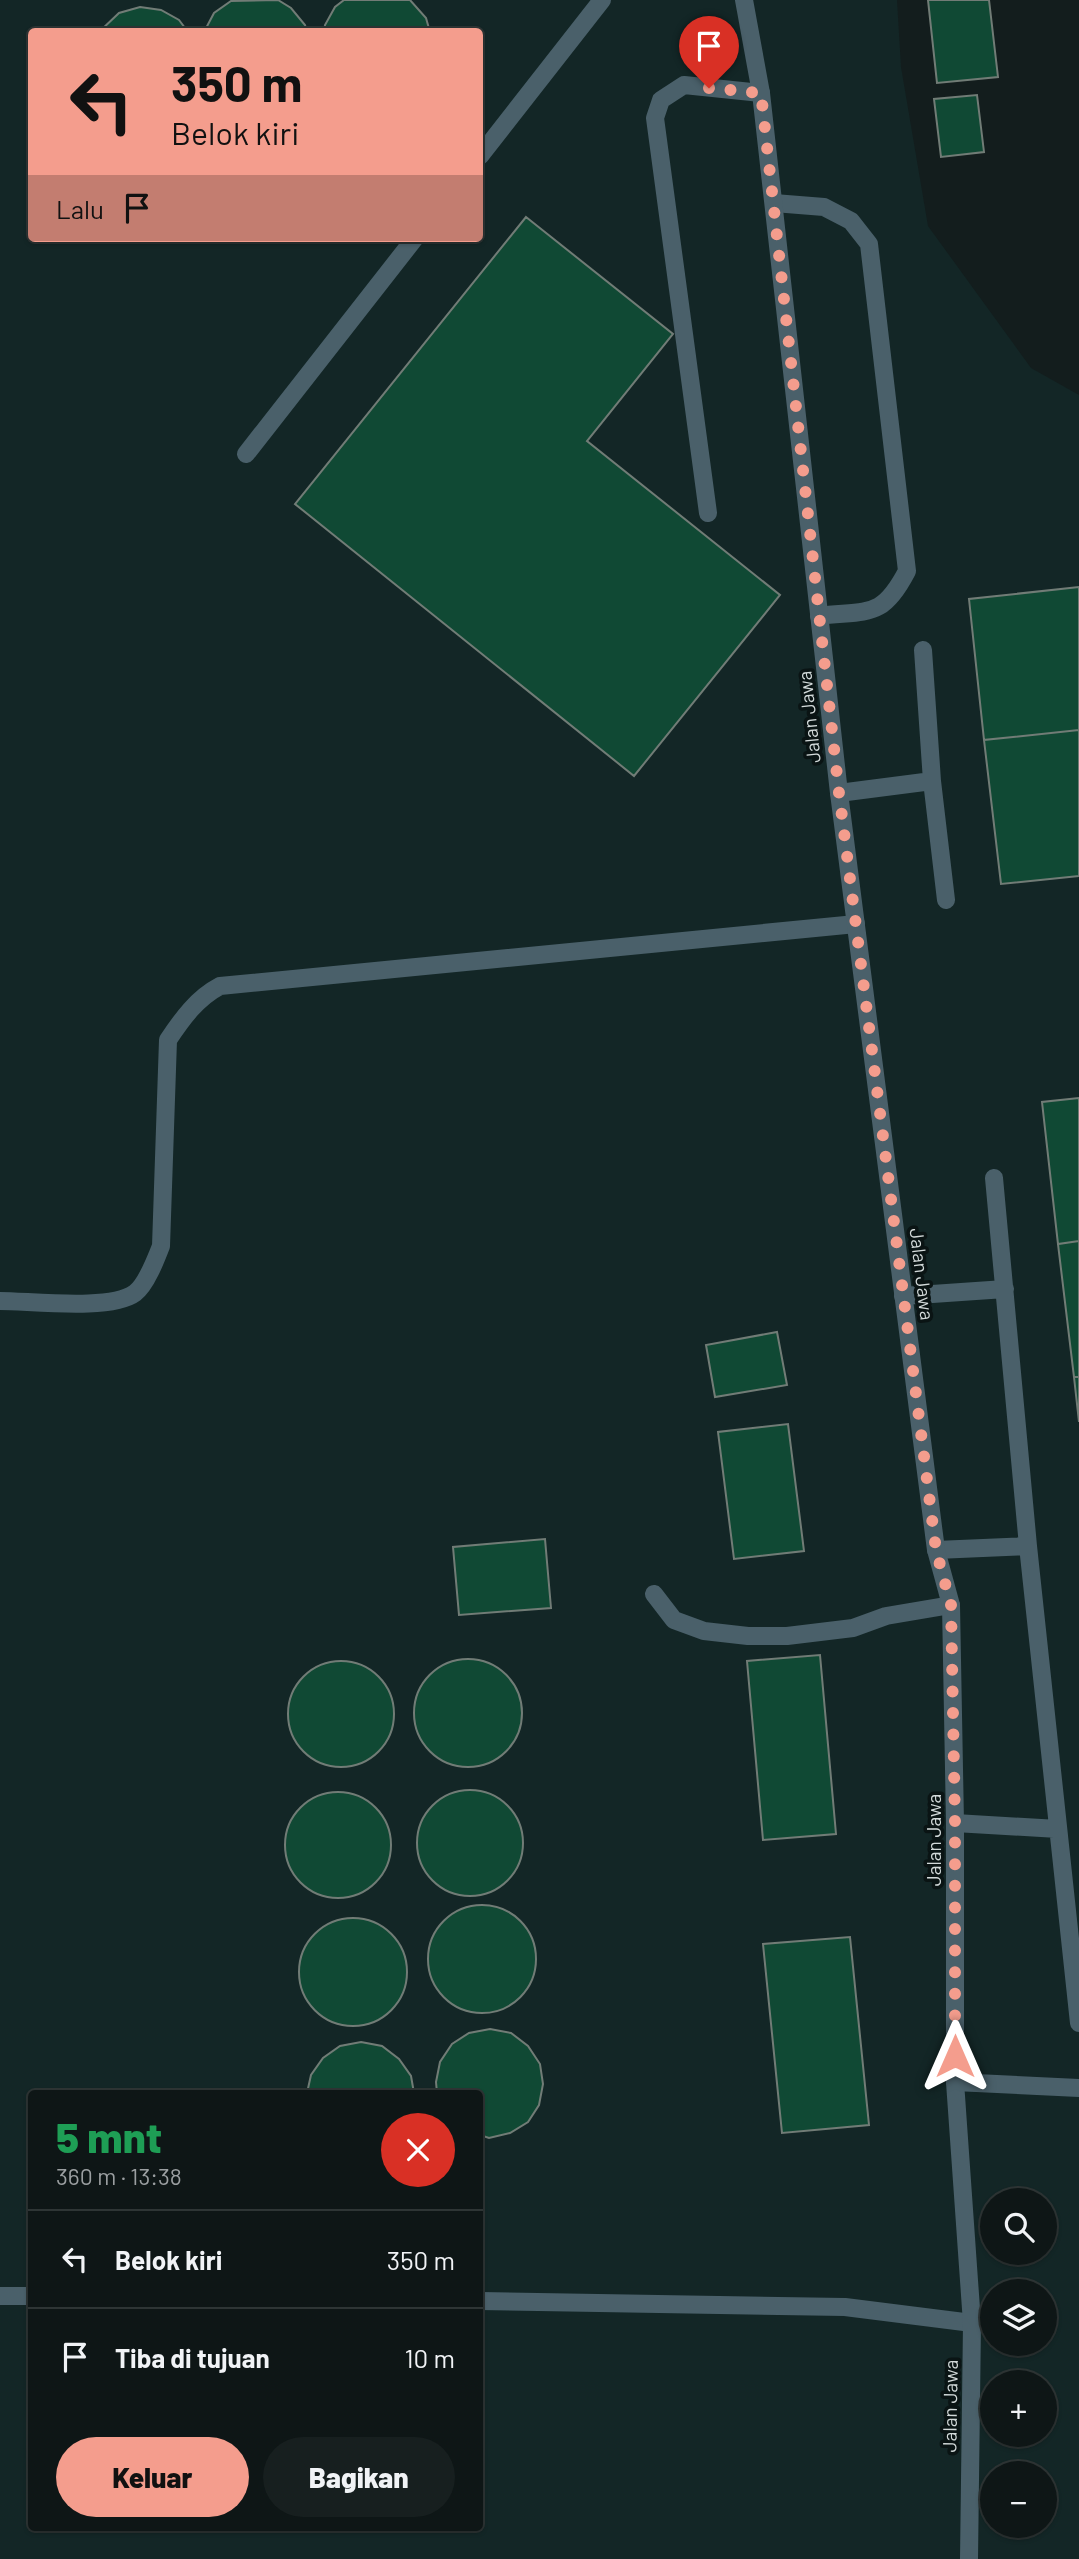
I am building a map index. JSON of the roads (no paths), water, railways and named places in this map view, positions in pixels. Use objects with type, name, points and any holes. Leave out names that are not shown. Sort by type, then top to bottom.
[{"type":"street","points":[[483,152],[602,0]]},
{"type":"street","name":"Jalan Jawa","points":[[744,0],[761,93],[839,793],[903,1296],[936,1550],[951,1605],[955,1823],[955,2081],[972,2323],[969,2559]]},
{"type":"street","points":[[708,513],[655,118],[661,100],[684,85],[761,93]]},
{"type":"street","points":[[774,203],[824,207],[851,221],[869,244],[907,570],[895,594],[878,609],[819,616]]},
{"type":"street","points":[[246,454],[412,242]]},
{"type":"street","points":[[923,650],[932,781],[946,900]]},
{"type":"street","points":[[839,793],[932,781]]},
{"type":"street","points":[[0,1301],[106,1304],[135,1293],[153,1266],[161,1246],[168,1040],[183,1017],[209,992],[220,986],[856,924]]},
{"type":"street","points":[[994,1178],[1028,1546],[1079,2023]]},
{"type":"street","points":[[903,1296],[1005,1289]]},
{"type":"street","points":[[936,1550],[1028,1546]]},
{"type":"street","points":[[654,1594],[674,1620],[704,1631],[748,1636],[787,1636],[853,1628],[886,1616],[951,1605]]},
{"type":"street","points":[[955,1823],[1058,1829]]},
{"type":"street","points":[[955,2081],[1079,2088]]},
{"type":"street","points":[[0,2297],[28,2296]]},
{"type":"street","points":[[483,2301],[845,2307],[972,2323]]}]
